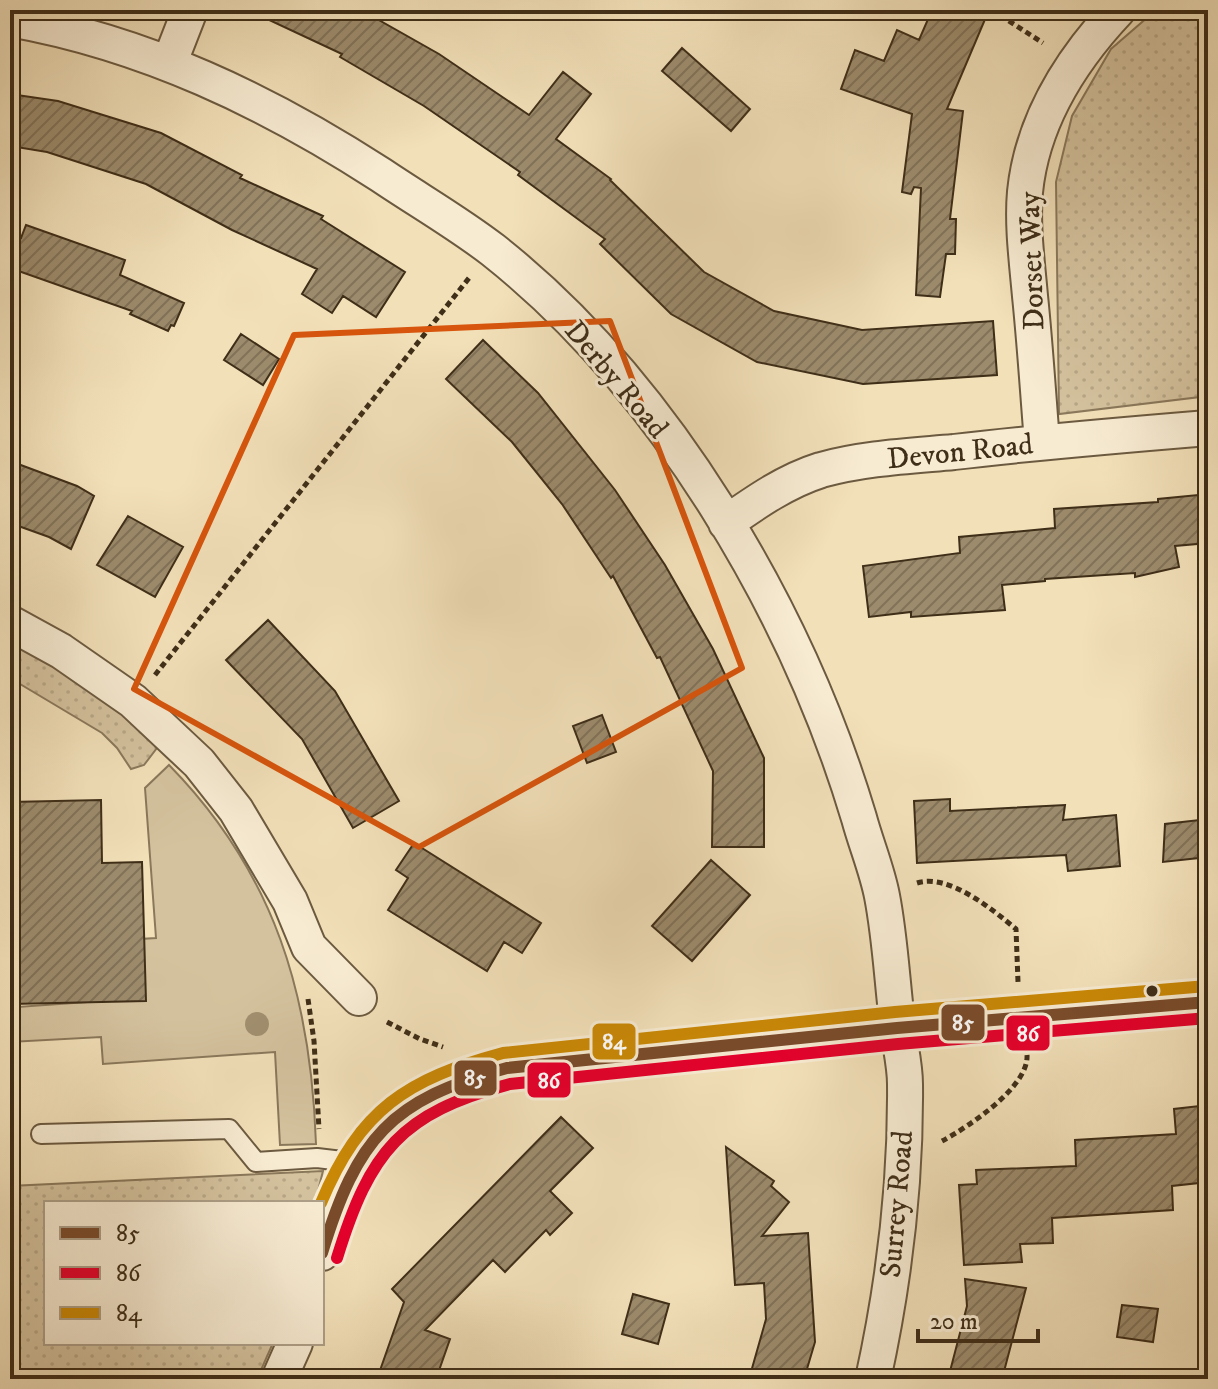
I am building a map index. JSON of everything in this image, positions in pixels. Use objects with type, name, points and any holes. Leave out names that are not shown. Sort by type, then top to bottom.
[{"type":"street","points":[[169,64],[190,10]]},
{"type":"street","name":"Dorset Way","points":[[1042,442],[1026,251],[1025,193],[1042,126],[1074,63],[1118,10]]},
{"type":"street","name":"Derby Road","points":[[10,19],[62,29],[169,64],[272,109],[321,137],[492,249],[539,291],[632,389],[726,523],[768,594],[840,754],[882,894],[897,1028]]},
{"type":"street","name":"Devon Road","points":[[726,523],[770,494],[821,470],[901,457],[1208,428]]},
{"type":"street","points":[[10,623],[61,651],[133,701],[199,763],[236,810],[290,901],[309,947],[359,998]]},
{"type":"street","points":[[324,1247],[344,1190],[376,1135],[393,1117],[417,1100],[471,1076],[507,1068],[897,1028],[1208,1002]]},
{"type":"street","name":"Surrey Road","points":[[873,1379],[894,1253],[904,1159],[905,1078],[897,1028]]},
{"type":"street","points":[[279,1379],[294,1345]]},
{"type":"lane","points":[[41,1134],[229,1129],[256,1162],[317,1158],[359,1163]]},
{"type":"path","points":[[992,10],[1074,63]]},
{"type":"path","points":[[133,701],[492,249]]},
{"type":"path","points":[[309,947],[308,1001],[319,1108],[317,1158]]},
{"type":"path","points":[[359,998],[374,1013],[404,1031],[450,1048]]},
{"type":"highlighted area","points":[[610,321],[742,668],[419,847],[134,689],[294,335]]},
{"type":"shaded area","points":[[1156,10],[1208,10],[1208,396],[1059,414],[1056,182],[1072,116],[1111,49]]},
{"type":"shaded area","points":[[10,640],[74,675],[160,744],[144,765],[131,769],[102,733],[10,678]]},
{"type":"shaded area","points":[[169,765],[206,806],[236,849],[261,893],[280,940],[306,1038],[316,1144],[280,1145],[275,1052],[103,1064],[101,1037],[10,1042],[10,956],[14,956],[18,1007],[143,998],[140,939],[156,938],[145,788]]},
{"type":"shaded area","points":[[323,1171],[316,1201],[44,1201],[44,1345],[272,1345],[257,1379],[10,1379],[10,1186]]},
{"type":"building","points":[[248,10],[361,10],[439,54],[529,115],[563,72],[591,94],[556,139],[611,179],[704,272],[774,311],[862,330],[993,321],[997,375],[863,384],[757,362],[671,314],[600,244],[605,239],[518,175],[520,172],[424,106],[340,57],[342,54]]},
{"type":"building","points":[[932,10],[969,10],[986,17],[947,109],[963,111],[950,219],[956,219],[955,254],[946,254],[940,297],[916,295],[921,188],[914,187],[911,194],[902,192],[912,114],[841,89],[855,50],[884,61],[897,30],[919,40]]},
{"type":"building","points":[[682,48],[750,109],[731,131],[662,71]]},
{"type":"building","points":[[10,94],[58,101],[161,133],[242,175],[240,178],[323,216],[321,219],[405,272],[376,317],[343,296],[332,313],[302,294],[317,269],[232,230],[146,184],[47,152],[10,146]]},
{"type":"building","points":[[26,225],[125,260],[120,275],[184,303],[174,326],[171,325],[168,331],[130,314],[132,311],[10,268],[10,235],[21,238]]},
{"type":"building","points":[[241,334],[279,359],[263,385],[224,360]]},
{"type":"building","points":[[483,340],[538,393],[615,490],[665,565],[713,649],[764,758],[764,847],[712,847],[713,771],[660,657],[657,658],[613,576],[611,578],[562,504],[512,442],[446,379]]},
{"type":"building","points":[[10,461],[77,486],[94,496],[71,549],[49,537],[10,523]]},
{"type":"building","points":[[1208,494],[1208,543],[1175,546],[1179,567],[1135,577],[1135,573],[1002,585],[1005,610],[911,617],[911,612],[869,617],[863,566],[960,553],[959,537],[1055,528],[1054,509],[1158,502],[1158,499]]},
{"type":"building","points":[[128,516],[183,547],[155,597],[97,565]]},
{"type":"building","points":[[268,620],[335,691],[399,801],[353,828],[302,739],[226,660]]},
{"type":"building","points":[[602,715],[616,752],[587,763],[573,726]]},
{"type":"building","points":[[950,799],[950,811],[1065,805],[1063,820],[1116,815],[1120,866],[1068,871],[1066,855],[917,863],[914,801]]},
{"type":"building","points":[[101,800],[102,863],[142,862],[146,1001],[12,1004],[10,802]]},
{"type":"building","points":[[1208,819],[1208,857],[1163,862],[1165,824]]},
{"type":"building","points":[[414,843],[541,923],[522,953],[504,942],[487,971],[388,910],[408,878],[396,870]]},
{"type":"building","points":[[711,860],[750,895],[692,961],[652,926]]},
{"type":"building","points":[[1208,1105],[1208,1182],[1172,1186],[1173,1210],[1052,1218],[1053,1243],[1020,1244],[1022,1262],[964,1265],[959,1185],[977,1184],[976,1170],[1076,1166],[1075,1140],[1176,1134],[1174,1109]]},
{"type":"building","points":[[561,1117],[593,1148],[550,1191],[572,1213],[550,1235],[546,1230],[505,1272],[493,1260],[425,1330],[450,1339],[436,1379],[377,1379],[404,1302],[392,1289]]},
{"type":"building","points":[[726,1147],[774,1181],[771,1186],[789,1202],[762,1236],[808,1233],[815,1342],[804,1379],[749,1379],[766,1319],[764,1283],[735,1285]]},
{"type":"building","points":[[965,1279],[1026,1288],[1002,1379],[948,1379],[967,1306]]},
{"type":"building","points":[[633,1294],[669,1304],[658,1344],[622,1334]]},
{"type":"building","points":[[1122,1305],[1158,1309],[1153,1342],[1117,1337]]},
{"type":"transit line","name":"84","points":[[322,1201],[352,1144],[370,1121],[391,1102],[440,1074],[503,1053],[895,1012],[1207,986]]},
{"type":"transit line","name":"85","points":[[324,1247],[349,1180],[365,1152],[384,1129],[406,1110],[434,1094],[507,1068],[897,1028],[1208,1002]]},
{"type":"transit line","name":"86","points":[[337,1258],[363,1190],[395,1142],[442,1108],[510,1084],[898,1044],[1208,1018]]}]
